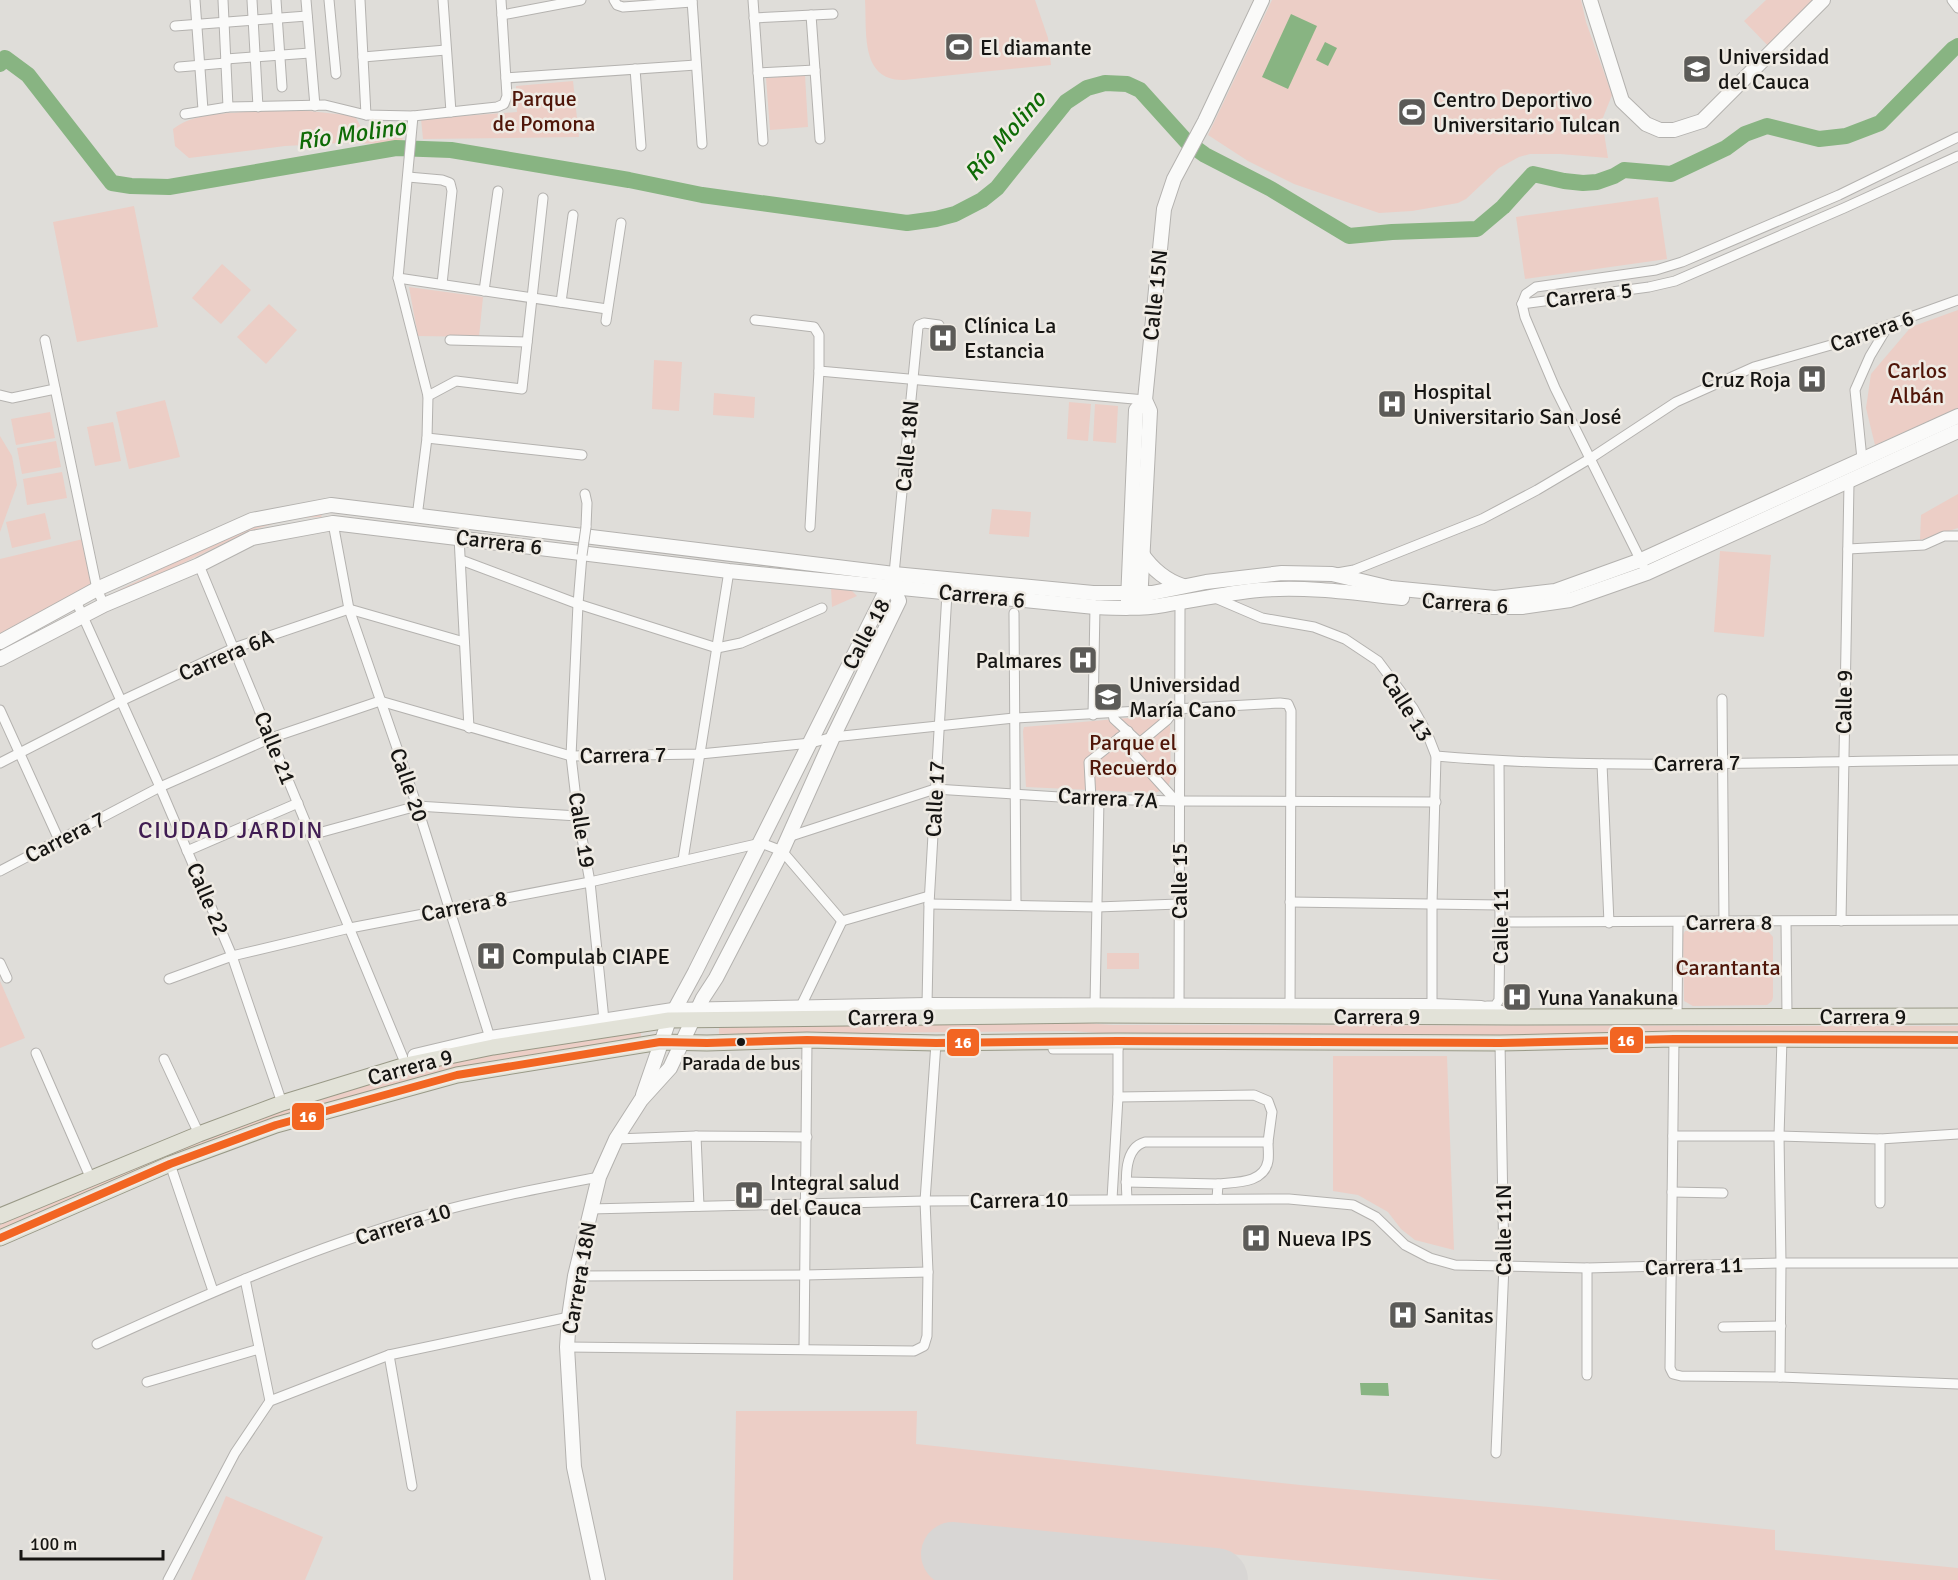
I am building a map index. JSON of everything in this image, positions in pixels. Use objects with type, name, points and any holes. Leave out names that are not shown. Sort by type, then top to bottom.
[{"type":"main road","name":"Calle 15N","points":[[1134,601],[1136,410],[1144,399],[1164,209],[1174,180],[1205,121],[1262,0]]},
{"type":"main road","points":[[1590,0],[1622,101],[1646,124],[1660,129],[1674,130],[1702,121],[1822,0]]},
{"type":"main road","points":[[1134,601],[1142,554],[1150,411],[1144,399]]},
{"type":"main road","name":"Carrera 6","points":[[0,659],[83,615],[200,565],[252,538],[333,523],[729,571],[861,584],[894,581],[947,593],[1095,607],[1134,601],[1152,593],[1183,586],[1282,573],[1332,574],[1391,588],[1495,598],[1555,591],[1641,560],[1958,416]]},
{"type":"main road","name":"Carrera 6","points":[[0,642],[97,589],[252,520],[331,505],[894,581],[1093,593],[1134,601],[1180,603],[1211,596],[1261,590],[1313,589],[1491,607],[1522,607],[1570,600],[1647,573],[1958,432]]},
{"type":"main road","points":[[1142,554],[1161,576],[1183,586]]},
{"type":"main road","name":"Calle 18","points":[[641,1100],[671,1015],[761,843],[884,595],[894,581]]},
{"type":"main road","name":"Calle 18","points":[[670,1068],[782,851],[833,737],[899,601],[894,581]]},
{"type":"main road","points":[[861,584],[872,597],[875,613]]},
{"type":"main road","points":[[716,978],[716,994],[727,1006],[736,1010]]},
{"type":"main road","points":[[696,1014],[736,1010],[927,1005],[1095,1005],[1179,1011],[1258,1006],[1290,1011],[1432,1006],[1489,1010],[1513,1017]]},
{"type":"main road","points":[[1237,1016],[1258,1006]]},
{"type":"main road","name":"Carrera 9","points":[[0,1216],[197,1132],[280,1101],[405,1062],[492,1042],[671,1015],[1096,1015],[1179,1011],[1237,1016],[1290,1011],[1513,1017],[1958,1016]]},
{"type":"main road","points":[[492,1042],[604,1020],[671,1015]]},
{"type":"main road","name":"Carrera 9","points":[[0,1238],[170,1164],[276,1125],[457,1075],[660,1042],[936,1046],[1500,1043],[1674,1039],[1958,1040]]},
{"type":"main road","name":"Carrera 18N","points":[[598,1580],[574,1467],[567,1347],[569,1317],[575,1276],[599,1176],[616,1139],[641,1100],[670,1068]]},
{"type":"main road","points":[[0,1211],[90,1176]]},
{"type":"street","points":[[195,0],[203,110]]},
{"type":"street","points":[[223,0],[228,107]]},
{"type":"street","points":[[252,0],[258,107]]},
{"type":"street","points":[[276,0],[282,87]]},
{"type":"street","points":[[306,0],[315,106]]},
{"type":"street","points":[[329,0],[336,74]]},
{"type":"street","points":[[360,0],[366,116]]},
{"type":"street","points":[[443,0],[451,112]]},
{"type":"street","points":[[185,114],[228,107],[325,105],[366,116],[413,116],[497,107],[504,104],[507,96],[501,0]]},
{"type":"street","points":[[502,15],[581,0]]},
{"type":"street","points":[[614,0],[617,5],[623,7],[692,1],[702,144]]},
{"type":"street","points":[[753,0],[763,141]]},
{"type":"street","points":[[1952,0],[1958,8]]},
{"type":"street","points":[[754,18],[833,14]]},
{"type":"street","points":[[812,15],[820,139]]},
{"type":"street","points":[[175,26],[307,16]]},
{"type":"street","points":[[363,57],[446,50]]},
{"type":"street","points":[[179,67],[310,53]]},
{"type":"street","points":[[506,78],[696,65]]},
{"type":"street","points":[[635,69],[641,146]]},
{"type":"street","points":[[758,73],[815,70]]},
{"type":"street","points":[[413,116],[398,278],[428,396],[427,438],[417,516]]},
{"type":"street","name":"Carrera 5","points":[[1958,137],[1839,195],[1682,262],[1656,270],[1536,287],[1526,294],[1522,304],[1649,287],[1675,281],[1958,156]]},
{"type":"street","points":[[1906,162],[1912,176]]},
{"type":"street","points":[[408,177],[442,180],[450,183],[452,191],[442,284]]},
{"type":"street","points":[[484,291],[498,191]]},
{"type":"street","points":[[428,396],[456,381],[522,389],[543,198]]},
{"type":"street","points":[[561,302],[573,215]]},
{"type":"street","points":[[606,321],[621,222]]},
{"type":"street","points":[[398,278],[607,309]]},
{"type":"street","name":"Carrera 6","points":[[1332,574],[1354,570],[1482,519],[1591,458],[1676,402],[1754,367],[1838,343],[1958,300]]},
{"type":"street","points":[[1522,304],[1525,317],[1555,388],[1647,573]]},
{"type":"street","points":[[754,320],[814,327],[819,335],[810,527]]},
{"type":"street","name":"Calle 18N","points":[[894,581],[919,325],[924,323],[939,325]]},
{"type":"street","points":[[1862,459],[1855,390],[1870,356],[1888,326]]},
{"type":"street","points":[[45,340],[97,589],[104,605]]},
{"type":"street","points":[[450,340],[527,342]]},
{"type":"street","points":[[819,371],[1144,399]]},
{"type":"street","points":[[0,395],[12,398],[55,389]]},
{"type":"street","points":[[427,438],[582,455]]},
{"type":"street","name":"Calle 9","points":[[1841,921],[1849,483]]},
{"type":"street","name":"Calle 19","points":[[585,494],[586,527],[578,604],[571,756],[590,882],[604,1020]]},
{"type":"street","name":"Calle 20","points":[[333,523],[349,609],[417,806],[492,1042]]},
{"type":"street","points":[[1848,549],[1924,545],[1944,536],[1958,536]]},
{"type":"street","points":[[459,537],[469,728]]},
{"type":"street","points":[[461,560],[578,604],[717,648],[741,643],[822,608]]},
{"type":"street","name":"Calle 21","points":[[200,565],[405,1062]]},
{"type":"street","points":[[683,860],[729,571]]},
{"type":"street","name":"Calle 17","points":[[927,1005],[929,900],[947,593]]},
{"type":"street","name":"Calle 13","points":[[1211,596],[1262,618],[1314,627],[1345,639],[1378,662],[1413,708],[1427,733],[1436,756],[1432,1006]]},
{"type":"street","name":"Calle 22","points":[[76,601],[232,956],[280,1101]]},
{"type":"street","name":"Calle 15","points":[[1179,1011],[1177,709],[1180,603]]},
{"type":"street","points":[[1093,715],[1095,607]]},
{"type":"street","points":[[349,609],[464,642]]},
{"type":"street","name":"Carrera 6A","points":[[0,763],[121,701],[234,648],[349,609]]},
{"type":"street","points":[[1014,613],[1016,904]]},
{"type":"street","points":[[1722,699],[1724,922]]},
{"type":"street","name":"Carrera 7","points":[[0,871],[160,788],[271,738],[380,701],[571,756],[700,754],[1014,718],[1280,703],[1288,704],[1291,711],[1290,801]]},
{"type":"street","points":[[1131,750],[1177,709]]},
{"type":"street","points":[[0,710],[59,840]]},
{"type":"street","points":[[1113,714],[1114,719],[1140,743]]},
{"type":"street","points":[[1095,1005],[1097,907],[1095,799],[1089,762],[1128,731]]},
{"type":"street","points":[[1119,738],[1178,801]]},
{"type":"street","name":"Carrera 7","points":[[1436,756],[1499,762],[1602,764],[1958,760]]},
{"type":"street","name":"Calle 11","points":[[1464,1007],[1495,1006],[1498,1004],[1500,991],[1499,762]]},
{"type":"street","points":[[1602,764],[1609,923]]},
{"type":"street","name":"Carrera 7A","points":[[788,837],[936,789],[1095,799],[1436,802]]},
{"type":"street","points":[[1290,801],[1290,1011]]},
{"type":"street","points":[[187,851],[298,803]]},
{"type":"street","points":[[311,836],[417,806],[579,816]]},
{"type":"street","points":[[761,843],[782,851],[842,921]]},
{"type":"street","name":"Carrera 8","points":[[169,979],[232,956],[350,928],[590,882],[761,843]]},
{"type":"street","points":[[842,921],[929,900],[1097,907],[1179,904]]},
{"type":"street","points":[[1290,902],[1500,905]]},
{"type":"street","name":"Carrera 8","points":[[1500,922],[1958,920]]},
{"type":"street","points":[[800,1008],[842,921]]},
{"type":"street","points":[[1677,1016],[1678,922]]},
{"type":"street","points":[[1786,922],[1787,1016]]},
{"type":"street","points":[[0,963],[7,978]]},
{"type":"street","points":[[1674,1039],[1670,1368],[1673,1374],[1958,1384]]},
{"type":"street","points":[[1780,1377],[1779,1136],[1782,1039]]},
{"type":"street","name":"Calle 11N","points":[[1496,1453],[1504,1265],[1500,1043]]},
{"type":"street","points":[[804,1349],[807,1044]]},
{"type":"street","points":[[1112,1199],[1118,1097],[1118,1045]]},
{"type":"street","points":[[567,1347],[914,1351],[924,1347],[927,1336],[928,1272],[925,1201],[936,1046]]},
{"type":"street","points":[[36,1053],[90,1176]]},
{"type":"street","points":[[165,1059],[197,1132]]},
{"type":"street","points":[[1118,1097],[1254,1095],[1268,1101],[1272,1112],[1268,1162],[1264,1171],[1254,1179],[1218,1184],[1126,1182]]},
{"type":"street","points":[[1673,1136],[1880,1138],[1958,1134]]},
{"type":"street","points":[[616,1139],[696,1136],[807,1137]]},
{"type":"street","points":[[696,1136],[699,1206]]},
{"type":"street","points":[[1880,1138],[1880,1203]]},
{"type":"street","points":[[1127,1199],[1128,1164],[1138,1144],[1145,1142],[1268,1142]]},
{"type":"street","points":[[170,1164],[213,1291]]},
{"type":"street","name":"Carrera 10","points":[[97,1344],[213,1291],[426,1215],[599,1176]]},
{"type":"street","points":[[1217,1199],[1218,1184]]},
{"type":"street","points":[[1672,1192],[1723,1193]]},
{"type":"street","name":"Carrera 10","points":[[590,1209],[925,1201],[1289,1199],[1353,1205],[1376,1217],[1405,1245],[1430,1258]]},
{"type":"street","name":"Carrera 11","points":[[1430,1258],[1455,1264],[1587,1268],[1781,1263],[1958,1263]]},
{"type":"street","points":[[1587,1268],[1587,1375]]},
{"type":"street","points":[[575,1276],[928,1272]]},
{"type":"street","points":[[245,1279],[270,1401]]},
{"type":"street","points":[[168,1580],[235,1453],[270,1401],[389,1355],[569,1317]]},
{"type":"street","points":[[1723,1327],[1781,1326]]},
{"type":"street","points":[[147,1382],[259,1349]]},
{"type":"street","points":[[389,1355],[412,1486]]},
{"type":"green space","name":"El diamante","points":[[865,0],[1035,0],[1048,38],[1051,65],[904,80],[890,78],[873,64],[869,52]]},
{"type":"green space","name":"Centro Deportivo Universitario Tulcan","points":[[1272,0],[1581,0],[1586,22],[1612,95],[1602,120],[1608,158],[1530,154],[1499,168],[1466,199],[1458,203],[1412,211],[1379,213],[1294,184],[1248,161],[1208,135]]},
{"type":"green space","points":[[1766,0],[1820,0],[1773,51],[1744,21]]},
{"type":"green space","points":[[805,75],[808,127],[770,130],[766,78]]},
{"type":"green space","name":"Parque de Pomona","points":[[573,81],[579,137],[423,139],[421,119],[517,112],[516,86]]},
{"type":"green space","points":[[309,111],[355,116],[361,127],[403,133],[402,144],[340,143],[285,146],[189,158],[175,146],[173,129],[182,123],[214,114]]},
{"type":"green space","points":[[1658,197],[1667,259],[1525,279],[1516,217]]},
{"type":"green space","points":[[134,206],[158,327],[77,342],[53,222]]},
{"type":"green space","points":[[222,264],[251,290],[221,324],[192,298]]},
{"type":"green space","points":[[409,287],[483,297],[479,337],[418,336]]},
{"type":"green space","points":[[269,304],[297,330],[266,364],[237,337]]},
{"type":"green space","name":"Carlos Albán","points":[[1958,310],[1958,408],[1875,445],[1866,408],[1871,374],[1911,327]]},
{"type":"green space","points":[[654,360],[682,362],[679,411],[652,409]]},
{"type":"green space","points":[[714,393],[755,397],[754,418],[713,415]]},
{"type":"green space","points":[[165,400],[180,457],[129,469],[116,412]]},
{"type":"green space","points":[[1069,402],[1091,404],[1088,441],[1067,439]]},
{"type":"green space","points":[[1095,404],[1118,406],[1116,443],[1093,441]]},
{"type":"green space","points":[[50,412],[55,438],[16,445],[11,419]]},
{"type":"green space","points":[[113,422],[121,461],[95,466],[87,427]]},
{"type":"green space","points":[[0,436],[12,456],[17,485],[0,532]]},
{"type":"green space","points":[[56,441],[61,467],[22,474],[17,448]]},
{"type":"green space","points":[[62,472],[67,498],[27,505],[23,479]]},
{"type":"green space","points":[[1958,494],[1958,528],[1920,540],[1921,515]]},
{"type":"green space","points":[[992,509],[1031,512],[1029,537],[989,534]]},
{"type":"green space","points":[[45,513],[51,539],[12,548],[6,522]]},
{"type":"green space","points":[[294,514],[322,514],[321,517],[293,518],[249,531],[105,601],[103,598],[248,526]]},
{"type":"green space","points":[[83,539],[93,587],[53,605],[0,634],[0,559]]},
{"type":"green space","points":[[1720,551],[1771,555],[1764,637],[1714,632]]},
{"type":"green space","points":[[831,587],[852,591],[857,596],[832,607]]},
{"type":"green space","name":"Parque el Recuerdo","points":[[1151,716],[1167,720],[1170,726],[1171,778],[1167,789],[1154,793],[1026,787],[1024,727]]},
{"type":"green space","name":"Carantanta","points":[[1766,929],[1773,937],[1772,1001],[1767,1005],[1693,1006],[1684,1001],[1683,935],[1685,931]]},
{"type":"green space","points":[[1107,953],[1139,953],[1139,969],[1107,969]]},
{"type":"green space","points":[[0,981],[25,1038],[0,1048]]},
{"type":"green space","points":[[1070,1022],[1113,1025],[1958,1026],[1958,1031],[1484,1036],[1112,1034],[1071,1031],[719,1034],[719,1026]]},
{"type":"green space","points":[[641,1030],[641,1038],[489,1061],[428,1076],[0,1233],[0,1225],[104,1180],[263,1118],[317,1100],[426,1068],[479,1056]]},
{"type":"green space","points":[[1333,1056],[1447,1056],[1454,1250],[1415,1240],[1401,1229],[1388,1212],[1358,1195],[1333,1191]]},
{"type":"green space","points":[[736,1411],[917,1411],[916,1444],[1300,1485],[1775,1530],[1775,1550],[1958,1568],[1958,1580],[1501,1580],[950,1527],[945,1580],[733,1580]]},
{"type":"green space","points":[[226,1496],[323,1537],[305,1580],[191,1580]]},
{"type":"shaded area","points":[[1291,14],[1317,26],[1288,89],[1262,77]]},
{"type":"shaded area","points":[[1325,42],[1337,48],[1328,66],[1316,60]]},
{"type":"shaded area","points":[[1360,1383],[1388,1383],[1389,1396],[1361,1395]]},
{"type":"waterway","name":"Río Molino","points":[[0,64],[5,58],[28,75],[112,183],[169,187],[396,148],[451,150],[629,180],[702,195],[907,223],[955,214],[982,200],[997,188],[1066,102],[1087,88],[1105,83],[1127,84],[1140,90],[1187,142],[1205,155],[1271,189],[1349,236],[1477,229],[1503,207],[1533,174],[1583,183],[1597,182],[1624,170],[1671,174],[1726,148],[1745,134],[1767,126],[1819,139],[1846,136],[1880,123],[1958,46]]},
{"type":"runway","points":[[953,1554],[1216,1580]]},
{"type":"transit line","name":"16","points":[[0,1238],[170,1164],[276,1125],[457,1075],[660,1042],[807,1040],[936,1043],[1118,1041],[1500,1043],[1674,1039],[1958,1040]]},
{"type":"place","name":"El diamante","points":[[959,47]]},
{"type":"place","name":"Universidad del Cauca","points":[[1697,69]]},
{"type":"place","name":"Centro Deportivo Universitario Tulcan","points":[[1412,112]]},
{"type":"place","name":"Clínica La Estancia","points":[[943,338]]},
{"type":"place","name":"Cruz Roja","points":[[1812,379]]},
{"type":"place","name":"Hospital Universitario San José","points":[[1392,404]]},
{"type":"place","name":"Palmares","points":[[1083,660]]},
{"type":"place","name":"Universidad María Cano","points":[[1108,697]]},
{"type":"place","name":"Compulab CIAPE","points":[[491,956]]},
{"type":"place","name":"Yuna Yanakuna","points":[[1517,997]]},
{"type":"place","name":"Parada de bus","points":[[741,1042]]},
{"type":"place","name":"Integral salud del Cauca","points":[[749,1195]]},
{"type":"place","name":"Nueva IPS","points":[[1256,1238]]},
{"type":"place","name":"Sanitas","points":[[1403,1315]]},
{"type":"district","name":"CIUDAD JARDIN","points":[[231,830]]}]
